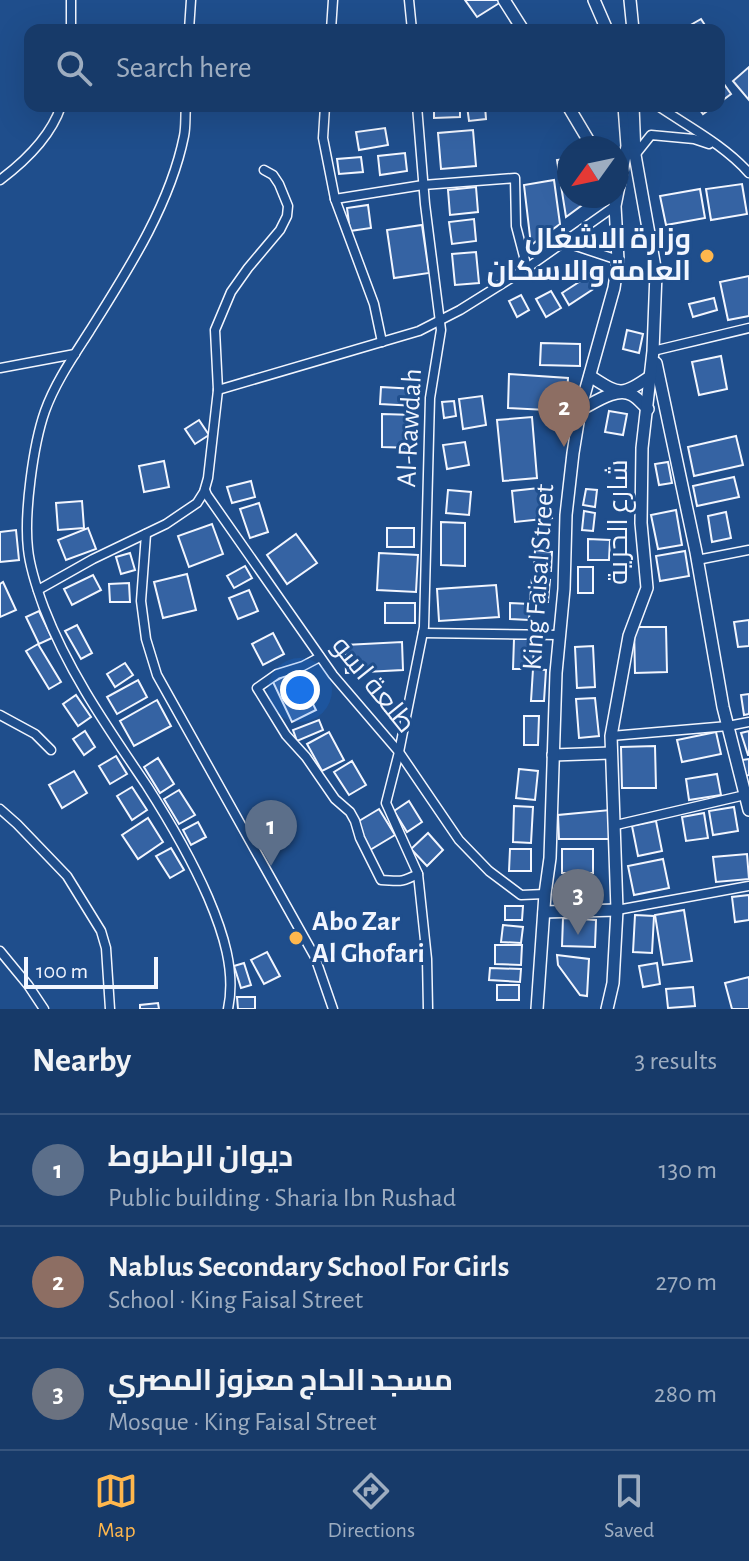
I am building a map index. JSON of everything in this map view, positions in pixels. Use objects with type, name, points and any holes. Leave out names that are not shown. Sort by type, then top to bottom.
[{"type":"main road","points":[[504,0],[519,24]]},
{"type":"main road","points":[[594,0],[604,24]]},
{"type":"main road","points":[[630,0],[632,24]]},
{"type":"main road","points":[[572,112],[586,136]]},
{"type":"main road","name":"King Faisal Street","points":[[625,112],[631,151],[629,157]]},
{"type":"main road","name":"شارع الحرية","points":[[607,1009],[613,983],[617,910],[611,736],[629,636],[647,588],[641,523],[642,448],[653,351],[656,273],[631,151],[633,112]]},
{"type":"main road","name":"King Faisal Street","points":[[537,1009],[550,858],[566,515],[580,410],[614,288],[618,260],[614,208]]},
{"type":"main road","points":[[653,351],[697,560],[723,707],[749,810]]},
{"type":"main road","points":[[590,376],[613,391],[632,395],[648,409]]},
{"type":"main road","points":[[580,410],[608,396],[631,390],[651,376]]},
{"type":"main road","points":[[553,755],[611,753]]},
{"type":"main road","points":[[544,912],[617,910]]},
{"type":"street","points":[[71,0],[71,24]]},
{"type":"street","points":[[189,24],[191,0]]},
{"type":"street","points":[[331,24],[333,0]]},
{"type":"street","points":[[409,0],[411,24]]},
{"type":"street","points":[[0,180],[25,160],[59,112]]},
{"type":"street","points":[[186,112],[184,135],[166,193],[134,259],[75,354],[44,412],[27,518],[28,547],[38,590],[74,674],[177,833],[215,913],[231,975],[228,1009]]},
{"type":"street","points":[[325,112],[323,138],[335,199],[374,304],[382,342]]},
{"type":"street","name":"Al-Rawdah","points":[[417,112],[441,330],[430,398],[423,633],[386,803],[418,874],[427,959],[428,1009]]},
{"type":"street","points":[[667,112],[718,146],[748,171]]},
{"type":"street","points":[[631,151],[651,135],[694,139],[718,146]]},
{"type":"street","points":[[38,590],[166,524],[194,506],[205,490],[218,390],[215,330],[231,292],[280,230],[287,216],[288,206],[279,184],[273,175],[264,170]]},
{"type":"street","points":[[335,199],[423,185],[515,178],[516,226],[527,268]]},
{"type":"street","points":[[218,390],[419,331],[527,268],[605,208]]},
{"type":"street","points":[[564,242],[618,260]]},
{"type":"street","points":[[653,351],[749,328]]},
{"type":"street","points":[[0,368],[75,354]]},
{"type":"street","name":"طلعة اسو","points":[[205,490],[333,675],[399,752],[459,840],[489,871],[521,895],[545,894]]},
{"type":"street","points":[[146,534],[141,601],[146,639],[157,675],[315,957],[333,1009]]},
{"type":"street","points":[[697,560],[749,550]]},
{"type":"street","points":[[423,633],[560,635]]},
{"type":"street","points":[[320,657],[277,674],[257,688],[286,735],[306,757],[335,799],[350,812],[381,880],[398,882],[418,874]]},
{"type":"street","points":[[0,715],[35,734],[51,750]]},
{"type":"street","points":[[611,736],[749,722]]},
{"type":"street","points":[[616,825],[745,795]]},
{"type":"street","points":[[0,809],[67,876],[101,931],[106,948],[110,1009]]},
{"type":"street","points":[[617,910],[749,886]]},
{"type":"street","points":[[0,951],[44,1009]]},
{"type":"building","points":[[465,0],[500,0],[501,2],[477,17]]},
{"type":"building","points":[[749,67],[749,100],[733,81]]},
{"type":"building","points":[[434,112],[460,112],[460,117],[434,118]]},
{"type":"building","points":[[468,112],[485,112],[486,119],[469,121]]},
{"type":"building","points":[[385,128],[388,145],[359,150],[356,132]]},
{"type":"building","points":[[473,130],[476,166],[441,169],[438,133]]},
{"type":"building","points":[[405,153],[407,171],[380,175],[378,156]]},
{"type":"building","points":[[361,157],[363,172],[339,174],[337,159]]},
{"type":"building","points":[[554,180],[560,224],[531,245],[524,185]]},
{"type":"building","points":[[742,184],[747,214],[711,220],[706,189]]},
{"type":"building","points":[[476,187],[478,212],[450,215],[448,190]]},
{"type":"building","points":[[700,189],[705,218],[666,225],[660,196]]},
{"type":"building","points":[[368,205],[371,228],[350,231],[347,208]]},
{"type":"building","points":[[565,208],[578,208],[566,217]]},
{"type":"building","points":[[474,219],[476,241],[452,244],[449,222]]},
{"type":"building","points":[[422,225],[429,273],[394,278],[387,230]]},
{"type":"building","points":[[476,252],[479,283],[455,285],[452,254]]},
{"type":"building","points":[[596,271],[604,282],[569,305],[562,293]]},
{"type":"building","points":[[749,276],[749,316],[728,320],[720,282]]},
{"type":"building","points":[[551,291],[561,308],[546,317],[536,299]]},
{"type":"building","points":[[521,295],[529,310],[517,317],[509,301]]},
{"type":"building","points":[[714,298],[717,310],[693,317],[689,304]]},
{"type":"building","points":[[627,330],[643,334],[639,353],[623,349]]},
{"type":"building","points":[[541,343],[580,344],[580,366],[540,365]]},
{"type":"building","points":[[721,356],[727,389],[699,395],[692,362]]},
{"type":"building","points":[[509,374],[568,378],[566,411],[508,408]]},
{"type":"building","points":[[381,387],[416,389],[416,406],[380,404]]},
{"type":"building","points":[[482,396],[486,425],[463,429],[459,399]]},
{"type":"building","points":[[454,401],[456,416],[444,418],[442,402]]},
{"type":"building","points":[[609,411],[627,414],[623,435],[605,432]]},
{"type":"building","points":[[382,414],[414,415],[414,448],[382,447]]},
{"type":"building","points":[[532,417],[537,478],[503,481],[497,420]]},
{"type":"building","points":[[199,420],[209,435],[195,444],[185,429]]},
{"type":"building","points":[[736,436],[743,465],[694,476],[688,447]]},
{"type":"building","points":[[465,442],[469,465],[447,469],[443,445]]},
{"type":"building","points":[[164,461],[169,487],[144,492],[139,466]]},
{"type":"building","points":[[668,462],[672,483],[659,485],[655,464]]},
{"type":"building","points":[[734,477],[739,497],[697,506],[693,486]]},
{"type":"building","points":[[251,481],[255,497],[232,503],[227,487]]},
{"type":"building","points":[[548,487],[552,518],[515,522],[512,491]]},
{"type":"building","points":[[586,489],[597,490],[595,507],[583,505]]},
{"type":"building","points":[[448,490],[471,492],[469,515],[446,513]]},
{"type":"building","points":[[82,501],[84,528],[58,530],[56,503]]},
{"type":"building","points":[[259,503],[268,532],[250,538],[240,509]]},
{"type":"building","points":[[676,510],[682,545],[658,549],[651,515]]},
{"type":"building","points":[[584,511],[595,513],[593,531],[582,530]]},
{"type":"building","points":[[726,512],[731,538],[712,542],[708,516]]},
{"type":"building","points":[[441,522],[465,523],[465,566],[441,565]]},
{"type":"building","points":[[212,524],[223,554],[189,567],[178,536]]},
{"type":"building","points":[[88,528],[96,549],[66,560],[58,540]]},
{"type":"building","points":[[387,528],[414,528],[414,547],[387,547]]},
{"type":"building","points":[[16,530],[19,560],[0,562],[0,532]]},
{"type":"building","points":[[296,534],[317,563],[287,584],[267,555]]},
{"type":"building","points":[[588,539],[610,540],[609,560],[588,560]]},
{"type":"building","points":[[535,550],[552,552],[551,571],[534,569]]},
{"type":"building","points":[[685,551],[689,576],[660,581],[656,556]]},
{"type":"building","points":[[130,553],[135,570],[121,574],[116,557]]},
{"type":"building","points":[[379,553],[418,555],[416,592],[377,590]]},
{"type":"building","points":[[245,566],[252,578],[234,588],[227,576]]},
{"type":"building","points":[[578,567],[593,567],[593,593],[578,593]]},
{"type":"building","points":[[187,574],[196,610],[163,618],[154,582]]},
{"type":"building","points":[[93,575],[101,590],[72,605],[64,589]]},
{"type":"building","points":[[532,578],[550,580],[548,602],[530,601]]},
{"type":"building","points":[[3,582],[16,610],[0,617],[0,584]]},
{"type":"building","points":[[129,583],[130,602],[110,602],[109,584]]},
{"type":"building","points":[[496,585],[499,617],[439,621],[437,589]]},
{"type":"building","points":[[249,590],[258,611],[238,619],[229,598]]},
{"type":"building","points":[[385,603],[415,603],[415,623],[385,623]]},
{"type":"building","points":[[510,603],[530,604],[529,620],[510,619]]},
{"type":"building","points":[[39,611],[52,638],[39,644],[26,617]]},
{"type":"building","points":[[749,620],[749,646],[738,647],[734,622]]},
{"type":"building","points":[[77,625],[92,653],[81,659],[65,631]]},
{"type":"building","points":[[634,627],[666,627],[667,672],[635,673]]},
{"type":"building","points":[[273,633],[284,654],[263,665],[252,644]]},
{"type":"building","points":[[514,639],[534,639],[533,669],[513,669]]},
{"type":"building","points":[[402,642],[403,670],[346,673],[345,645]]},
{"type":"building","points":[[38,644],[61,682],[49,689],[26,651]]},
{"type":"building","points":[[593,646],[595,687],[577,688],[575,647]]},
{"type":"building","points":[[125,663],[133,675],[115,687],[107,674]]},
{"type":"building","points":[[533,669],[546,670],[544,701],[531,701]]},
{"type":"building","points":[[296,670],[316,710],[292,722],[273,682]]},
{"type":"building","points":[[138,680],[147,697],[117,714],[107,697]]},
{"type":"building","points":[[749,694],[749,714],[744,715],[741,695]]},
{"type":"building","points":[[76,695],[91,717],[78,726],[63,704]]},
{"type":"building","points":[[595,698],[599,736],[579,738],[576,699]]},
{"type":"building","points":[[157,700],[171,726],[134,746],[120,721]]},
{"type":"building","points":[[524,716],[539,716],[538,745],[524,745]]},
{"type":"building","points":[[319,720],[323,730],[297,741],[293,730]]},
{"type":"building","points":[[85,731],[95,747],[84,755],[73,739]]},
{"type":"building","points":[[749,731],[749,755],[748,755],[741,733]]},
{"type":"building","points":[[329,732],[344,760],[322,771],[307,744]]},
{"type":"building","points":[[716,732],[721,754],[682,762],[677,740]]},
{"type":"building","points":[[655,746],[656,788],[622,788],[621,747]]},
{"type":"building","points":[[116,756],[127,774],[110,784],[99,766]]},
{"type":"building","points":[[158,758],[174,784],[160,793],[144,767]]},
{"type":"building","points":[[749,759],[749,775],[746,776],[742,760]]},
{"type":"building","points":[[352,761],[366,785],[349,795],[334,772]]},
{"type":"building","points":[[519,769],[538,771],[535,800],[516,798]]},
{"type":"building","points":[[74,771],[87,793],[62,808],[49,785]]},
{"type":"building","points":[[717,774],[721,795],[689,800],[686,779]]},
{"type":"building","points":[[132,787],[147,810],[132,820],[117,796]]},
{"type":"building","points":[[179,790],[195,815],[179,824],[164,799]]},
{"type":"building","points":[[409,801],[422,822],[407,832],[394,811]]},
{"type":"building","points":[[514,806],[533,807],[531,843],[513,842]]},
{"type":"building","points":[[734,807],[738,831],[713,835],[709,811]]},
{"type":"building","points":[[379,809],[395,835],[370,850],[354,824]]},
{"type":"building","points":[[610,810],[610,839],[559,839],[558,815]]},
{"type":"building","points":[[704,813],[708,838],[686,841],[682,817]]},
{"type":"building","points":[[148,818],[163,842],[138,859],[122,835]]},
{"type":"building","points":[[656,821],[662,851],[638,856],[632,826]]},
{"type":"building","points":[[198,822],[206,837],[191,845],[183,830]]},
{"type":"building","points":[[428,833],[443,850],[427,866],[411,849]]},
{"type":"building","points":[[171,848],[184,870],[170,878],[156,856]]},
{"type":"building","points":[[510,849],[531,849],[531,871],[509,871]]},
{"type":"building","points":[[562,849],[593,849],[593,873],[562,873]]},
{"type":"building","points":[[747,854],[749,879],[716,882],[713,857]]},
{"type":"building","points":[[663,859],[669,888],[634,895],[628,866]]},
{"type":"building","points":[[564,880],[590,880],[590,897],[564,897]]},
{"type":"building","points":[[749,895],[749,920],[735,922],[732,897]]},
{"type":"building","points":[[505,906],[523,906],[522,920],[505,920]]},
{"type":"building","points":[[684,910],[692,961],[663,965],[655,915]]},
{"type":"building","points":[[635,915],[654,916],[652,953],[633,952]]},
{"type":"building","points":[[563,918],[596,920],[595,947],[562,946]]},
{"type":"building","points":[[503,925],[523,927],[521,943],[501,942]]},
{"type":"building","points":[[495,945],[522,945],[521,965],[495,964]]},
{"type":"building","points":[[267,952],[280,976],[264,984],[251,960]]},
{"type":"building","points":[[557,955],[589,959],[587,996],[580,995],[558,965]]},
{"type":"building","points":[[244,963],[251,985],[241,988],[234,966]]},
{"type":"building","points":[[657,963],[660,984],[643,987],[639,966]]},
{"type":"building","points":[[490,968],[521,969],[520,982],[489,980]]},
{"type":"building","points":[[749,977],[749,1009],[732,1009],[725,983]]},
{"type":"building","points":[[497,985],[519,985],[519,1000],[497,1000]]},
{"type":"building","points":[[693,987],[695,1006],[668,1008],[666,989]]},
{"type":"building","points":[[237,997],[255,997],[255,1009],[238,1009]]},
{"type":"building","points":[[158,1003],[159,1009],[140,1009],[140,1005]]},
{"type":"place","name":"وزارة الاشغال العامة والاسكان","points":[[707,256]]},
{"type":"place","name":"Nablus Secondary School For Girls","points":[[564,447]]},
{"type":"place","name":"ديوان الرطروط","points":[[271,866]]},
{"type":"place","name":"مسجد الحاج معزوز المصري","points":[[578,935]]},
{"type":"place","name":"Abo Zar Al Ghofari","points":[[296,938]]}]
